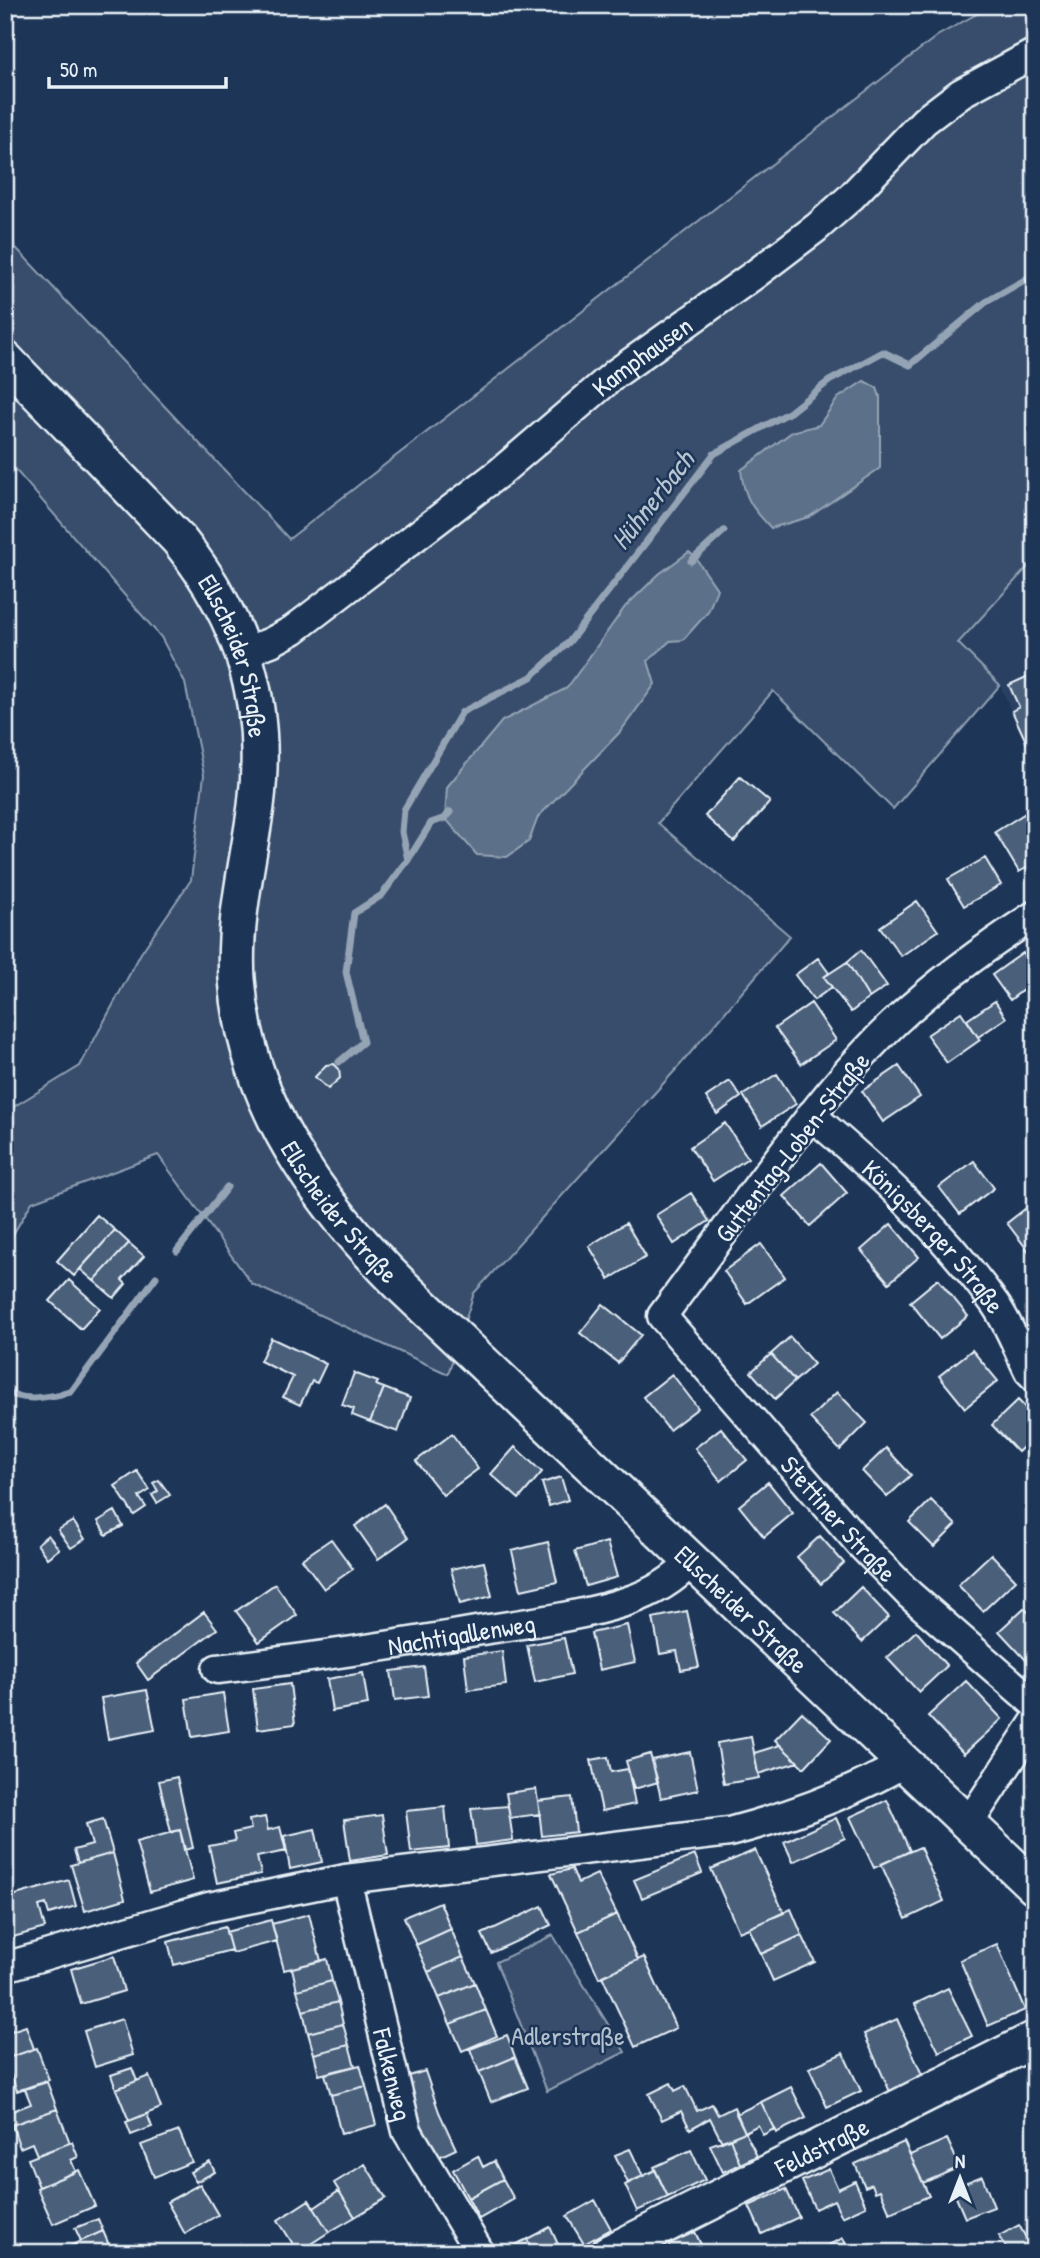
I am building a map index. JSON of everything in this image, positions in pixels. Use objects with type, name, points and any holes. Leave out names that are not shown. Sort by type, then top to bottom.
[{"type":"street","name":"Kamphausen","points":[[243,653],[293,630],[480,488],[615,374],[816,228],[851,197],[924,121],[961,93],[1035,53]]},
{"type":"street","name":"Ellscheider Straße","points":[[5,359],[179,540],[220,598],[243,653],[255,702],[259,779],[239,918],[237,977],[247,1046],[260,1084],[276,1122],[318,1191],[377,1261],[1035,1887]]},
{"type":"street","name":"Guttentag-Loben-Straße","points":[[662,1316],[811,1115],[852,1066],[903,1015],[975,954],[1035,915]]},
{"type":"street","name":"Königsberger Straße","points":[[811,1115],[874,1168],[949,1248],[996,1305],[1029,1371],[1035,1377]]},
{"type":"street","name":"Stettiner Straße","points":[[662,1316],[861,1545],[910,1595],[1035,1704]]},
{"type":"street","name":"Nachtigallenweg","points":[[218,1669],[341,1654],[566,1616],[629,1600],[659,1587],[680,1574],[691,1562]]},
{"type":"street","points":[[968,1824],[1035,1722]]},
{"type":"street","points":[[5,1967],[209,1907],[346,1879],[729,1832],[766,1822],[853,1791],[904,1763]]},
{"type":"street","name":"Falkenweg","points":[[346,1879],[407,2131],[480,2253]]},
{"type":"street","name":"Feldstraße","points":[[631,2248],[1035,2039]]},
{"type":"shaded area","points":[[864,381],[877,388],[880,397],[880,468],[809,517],[771,528],[750,502],[741,470],[792,432],[819,425],[838,398]]},
{"type":"shaded area","points":[[689,552],[717,589],[708,612],[683,640],[670,641],[648,661],[655,684],[620,732],[538,817],[529,841],[507,857],[477,855],[445,818],[447,787],[502,721],[567,688],[625,607],[659,574]]},
{"type":"shaded area","points":[[1035,559],[1035,767],[1000,685],[958,643]]},
{"type":"green space","points":[[993,5],[1035,5],[1035,559],[958,643],[1000,685],[893,809],[773,691],[658,823],[790,936],[680,1065],[474,1293],[448,1374],[252,1284],[158,1155],[32,1202],[5,1248],[5,1112],[80,1066],[141,953],[191,880],[204,775],[185,683],[161,637],[5,458],[5,236],[289,539],[937,36]]},
{"type":"green space","name":"Adlerstraße","points":[[553,1935],[625,2052],[547,2091],[496,1962]]},
{"type":"building","points":[[1035,673],[1035,761],[1012,711],[1019,707],[1009,685]]},
{"type":"building","points":[[740,777],[770,802],[734,842],[705,816]]},
{"type":"building","points":[[1035,807],[1035,863],[1019,872],[995,832]]},
{"type":"building","points":[[985,858],[1001,885],[964,906],[948,879]]},
{"type":"building","points":[[917,901],[938,931],[901,956],[880,927]]},
{"type":"building","points":[[861,950],[887,986],[869,998],[847,962]]},
{"type":"building","points":[[1023,953],[1035,969],[1035,1006],[1023,990],[1010,1000],[992,975]]},
{"type":"building","points":[[818,958],[829,973],[824,977],[832,987],[814,1000],[795,975]]},
{"type":"building","points":[[847,962],[869,998],[851,1012],[824,977]]},
{"type":"building","points":[[995,1001],[1006,1018],[978,1037],[967,1020]]},
{"type":"building","points":[[811,1003],[836,1040],[801,1064],[775,1028]]},
{"type":"building","points":[[961,1012],[980,1040],[947,1063],[927,1035]]},
{"type":"building","points":[[334,1064],[339,1069],[340,1078],[328,1089],[315,1077],[326,1065]]},
{"type":"building","points":[[899,1066],[920,1097],[883,1122],[862,1091]]},
{"type":"building","points":[[777,1074],[796,1104],[762,1126],[743,1095]]},
{"type":"building","points":[[730,1081],[741,1097],[717,1114],[706,1097]]},
{"type":"building","points":[[725,1123],[748,1158],[713,1181],[690,1147]]},
{"type":"building","points":[[974,1161],[994,1188],[960,1214],[939,1187]]},
{"type":"building","points":[[821,1163],[847,1193],[810,1226],[784,1196]]},
{"type":"building","points":[[691,1193],[709,1221],[674,1244],[656,1215]]},
{"type":"building","points":[[1035,1201],[1035,1256],[1033,1257],[1007,1223]]},
{"type":"building","points":[[97,1215],[115,1230],[74,1276],[57,1261]]},
{"type":"building","points":[[626,1223],[646,1257],[609,1279],[589,1246]]},
{"type":"building","points":[[891,1224],[919,1257],[889,1283],[861,1250]]},
{"type":"building","points":[[115,1230],[129,1243],[94,1281],[80,1269]]},
{"type":"building","points":[[129,1243],[144,1256],[122,1280],[126,1284],[114,1298],[94,1281]]},
{"type":"building","points":[[761,1244],[785,1277],[747,1304],[724,1271]]},
{"type":"building","points":[[938,1279],[968,1316],[940,1339],[910,1302]]},
{"type":"building","points":[[69,1280],[100,1308],[81,1329],[50,1301]]},
{"type":"building","points":[[603,1304],[641,1335],[618,1363],[580,1333]]},
{"type":"building","points":[[790,1337],[814,1364],[795,1381],[771,1354]]},
{"type":"building","points":[[271,1338],[326,1364],[317,1383],[312,1381],[300,1405],[283,1397],[293,1377],[260,1361]]},
{"type":"building","points":[[972,1350],[998,1381],[965,1408],[939,1376]]},
{"type":"building","points":[[771,1354],[795,1381],[775,1399],[751,1372]]},
{"type":"building","points":[[354,1373],[378,1382],[376,1385],[384,1388],[370,1422],[352,1415],[354,1409],[342,1405]]},
{"type":"building","points":[[672,1374],[698,1408],[669,1430],[643,1397]]},
{"type":"building","points":[[384,1388],[410,1398],[398,1432],[370,1422]]},
{"type":"building","points":[[837,1392],[867,1423],[840,1450],[810,1418]]},
{"type":"building","points":[[1018,1400],[1035,1418],[1035,1436],[1018,1452],[992,1425]]},
{"type":"building","points":[[721,1428],[747,1460],[721,1481],[695,1448]]},
{"type":"building","points":[[452,1434],[478,1469],[443,1495],[416,1461]]},
{"type":"building","points":[[515,1447],[542,1472],[519,1499],[491,1474]]},
{"type":"building","points":[[886,1448],[911,1475],[887,1497],[862,1471]]},
{"type":"building","points":[[137,1471],[150,1490],[139,1497],[146,1507],[134,1515],[115,1486]]},
{"type":"building","points":[[561,1477],[568,1500],[549,1506],[542,1483]]},
{"type":"building","points":[[159,1480],[170,1495],[157,1503],[152,1495],[158,1491],[153,1483]]},
{"type":"building","points":[[768,1482],[793,1513],[764,1537],[739,1506]]},
{"type":"building","points":[[931,1500],[956,1525],[934,1547],[909,1522]]},
{"type":"building","points":[[385,1504],[408,1538],[378,1559],[355,1526]]},
{"type":"building","points":[[115,1511],[123,1526],[106,1535],[98,1521]]},
{"type":"building","points":[[73,1521],[85,1539],[71,1548],[58,1530]]},
{"type":"building","points":[[48,1535],[59,1549],[47,1558],[37,1544]]},
{"type":"building","points":[[820,1536],[844,1563],[821,1584],[797,1557]]},
{"type":"building","points":[[331,1539],[353,1569],[324,1589],[302,1559]]},
{"type":"building","points":[[548,1542],[557,1582],[521,1590],[512,1551]]},
{"type":"building","points":[[607,1542],[617,1577],[586,1586],[575,1551]]},
{"type":"building","points":[[991,1554],[1016,1580],[983,1611],[958,1585]]},
{"type":"building","points":[[484,1562],[492,1596],[460,1604],[451,1569]]},
{"type":"building","points":[[275,1584],[297,1615],[259,1642],[236,1611]]},
{"type":"building","points":[[861,1587],[889,1617],[862,1642],[834,1613]]},
{"type":"building","points":[[1024,1608],[1035,1619],[1035,1652],[1026,1660],[999,1631]]},
{"type":"building","points":[[687,1611],[699,1667],[681,1670],[677,1651],[660,1654],[653,1618]]},
{"type":"building","points":[[204,1612],[217,1629],[148,1680],[136,1663]]},
{"type":"building","points":[[627,1625],[635,1662],[599,1670],[591,1633]]},
{"type":"building","points":[[916,1631],[947,1666],[919,1692],[887,1658]]},
{"type":"building","points":[[564,1638],[572,1674],[535,1682],[527,1645]]},
{"type":"building","points":[[502,1651],[506,1685],[468,1690],[464,1656]]},
{"type":"building","points":[[424,1667],[428,1696],[395,1700],[391,1671]]},
{"type":"building","points":[[363,1673],[368,1705],[332,1711],[327,1679]]},
{"type":"building","points":[[966,1681],[1002,1719],[964,1754],[928,1716]]},
{"type":"building","points":[[290,1684],[295,1724],[258,1729],[253,1689]]},
{"type":"building","points":[[147,1690],[155,1730],[108,1739],[101,1698]]},
{"type":"building","points":[[223,1693],[229,1731],[192,1737],[186,1699]]},
{"type":"building","points":[[802,1712],[831,1739],[804,1768],[775,1740]]},
{"type":"building","points":[[751,1737],[759,1778],[724,1784],[717,1743]]},
{"type":"building","points":[[780,1745],[798,1762],[758,1774],[754,1753]]},
{"type":"building","points":[[690,1752],[698,1790],[661,1798],[652,1760]]},
{"type":"building","points":[[650,1754],[658,1782],[634,1789],[626,1761]]},
{"type":"building","points":[[608,1757],[611,1772],[628,1769],[635,1804],[602,1811],[591,1760]]},
{"type":"building","points":[[177,1777],[193,1848],[184,1850],[180,1830],[171,1832],[159,1781]]},
{"type":"building","points":[[536,1789],[540,1814],[510,1818],[506,1793]]},
{"type":"building","points":[[572,1797],[576,1832],[542,1836],[538,1801]]},
{"type":"building","points":[[887,1800],[910,1851],[874,1868],[850,1817]]},
{"type":"building","points":[[508,1806],[513,1840],[476,1845],[471,1809]]},
{"type":"building","points":[[445,1807],[449,1848],[411,1852],[406,1811]]},
{"type":"building","points":[[382,1815],[388,1855],[350,1861],[344,1820]]},
{"type":"building","points":[[265,1817],[268,1830],[280,1827],[286,1851],[257,1857],[261,1874],[217,1883],[209,1846],[235,1841],[233,1833],[251,1829],[249,1820]]},
{"type":"building","points":[[836,1818],[845,1838],[793,1862],[784,1842]]},
{"type":"building","points":[[103,1819],[113,1853],[78,1863],[74,1850],[92,1845],[86,1824]]},
{"type":"building","points":[[315,1829],[322,1862],[290,1869],[284,1836]]},
{"type":"building","points":[[180,1830],[193,1880],[150,1892],[136,1842]]},
{"type":"building","points":[[920,1847],[944,1901],[906,1919],[881,1864]]},
{"type":"building","points":[[755,1850],[784,1913],[739,1932],[711,1869]]},
{"type":"building","points":[[113,1853],[125,1899],[85,1911],[71,1865]]},
{"type":"building","points":[[695,1855],[702,1873],[642,1898],[634,1880]]},
{"type":"building","points":[[572,1869],[578,1883],[597,1874],[617,1914],[578,1932],[551,1874]]},
{"type":"building","points":[[69,1880],[76,1906],[49,1914],[46,1904],[39,1906],[45,1928],[6,1939],[5,1898]]},
{"type":"building","points":[[440,1902],[451,1929],[416,1945],[404,1917]]},
{"type":"building","points":[[542,1906],[551,1925],[491,1953],[482,1934]]},
{"type":"building","points":[[791,1909],[802,1935],[761,1954],[749,1928]]},
{"type":"building","points":[[309,1914],[321,1961],[284,1970],[272,1924]]},
{"type":"building","points":[[617,1914],[638,1960],[599,1978],[578,1932]]},
{"type":"building","points":[[271,1920],[277,1941],[232,1953],[226,1932]]},
{"type":"building","points":[[225,1927],[231,1950],[174,1965],[168,1942]]},
{"type":"building","points":[[451,1929],[463,1957],[428,1972],[416,1945]]},
{"type":"building","points":[[802,1935],[815,1962],[773,1981],[761,1954]]},
{"type":"building","points":[[997,1944],[1025,2010],[988,2026],[960,1960]]},
{"type":"building","points":[[114,1956],[124,1991],[81,2004],[71,1969]]},
{"type":"building","points":[[463,1957],[475,1983],[439,1998],[428,1972]]},
{"type":"building","points":[[644,1957],[676,2028],[635,2047],[602,1976]]},
{"type":"building","points":[[327,1959],[332,1981],[297,1990],[292,1968]]},
{"type":"building","points":[[332,1981],[338,2002],[303,2011],[297,1990]]},
{"type":"building","points":[[475,1983],[486,2010],[450,2024],[439,1998]]},
{"type":"building","points":[[948,1988],[972,2036],[939,2052],[915,2004]]},
{"type":"building","points":[[8,2000],[12,2010],[6,2012],[12,2031],[5,2033],[5,2001]]},
{"type":"building","points":[[338,2002],[343,2024],[308,2033],[303,2011]]},
{"type":"building","points":[[486,2010],[497,2036],[462,2051],[450,2024]]},
{"type":"building","points":[[122,2019],[133,2055],[95,2067],[84,2031]]},
{"type":"building","points":[[897,2019],[924,2079],[891,2094],[864,2034]]},
{"type":"building","points":[[343,2024],[349,2045],[314,2054],[308,2033]]},
{"type":"building","points":[[26,2026],[34,2049],[5,2059],[5,2033]]},
{"type":"building","points":[[507,2035],[515,2057],[479,2072],[470,2049]]},
{"type":"building","points":[[349,2045],[355,2066],[319,2075],[314,2054]]},
{"type":"building","points":[[37,2048],[49,2080],[17,2091],[5,2059]]},
{"type":"building","points":[[843,2053],[861,2091],[827,2107],[809,2068]]},
{"type":"building","points":[[515,2057],[528,2088],[491,2102],[479,2072]]},
{"type":"building","points":[[360,2065],[366,2086],[331,2095],[325,2074]]},
{"type":"building","points":[[132,2068],[137,2081],[116,2089],[111,2075]]},
{"type":"building","points":[[425,2071],[439,2112],[456,2149],[437,2158],[419,2119],[406,2077]]},
{"type":"building","points":[[149,2076],[161,2108],[129,2121],[116,2089]]},
{"type":"building","points":[[47,2082],[57,2109],[12,2125],[7,2113],[31,2104],[25,2089]]},
{"type":"building","points":[[671,2083],[675,2091],[685,2086],[697,2111],[712,2104],[718,2115],[734,2107],[745,2132],[722,2142],[710,2118],[690,2129],[681,2111],[662,2120],[649,2094]]},
{"type":"building","points":[[366,2086],[376,2125],[341,2134],[331,2095]]},
{"type":"building","points":[[791,2087],[806,2118],[776,2133],[761,2102]]},
{"type":"building","points":[[761,2102],[774,2129],[763,2135],[758,2125],[745,2132],[736,2114]]},
{"type":"building","points":[[57,2109],[70,2143],[37,2155],[32,2143],[20,2148],[12,2125]]},
{"type":"building","points":[[147,2114],[152,2127],[131,2135],[126,2122]]},
{"type":"building","points":[[179,2131],[192,2162],[154,2177],[141,2145]]},
{"type":"building","points":[[745,2132],[757,2156],[740,2164],[730,2138]]},
{"type":"building","points":[[730,2138],[740,2164],[723,2172],[710,2145]]},
{"type":"building","points":[[947,2139],[960,2167],[923,2183],[910,2155]]},
{"type":"building","points":[[72,2142],[78,2157],[71,2160],[76,2172],[39,2187],[28,2159]]},
{"type":"building","points":[[904,2142],[929,2196],[890,2213],[880,2190],[875,2192],[872,2184],[865,2187],[855,2164]]},
{"type":"building","points":[[630,2149],[643,2176],[628,2183],[615,2155]]},
{"type":"building","points":[[691,2150],[705,2180],[668,2197],[654,2167]]},
{"type":"building","points":[[478,2156],[483,2167],[494,2161],[503,2179],[468,2198],[453,2170]]},
{"type":"building","points":[[210,2162],[215,2172],[196,2182],[190,2172]]},
{"type":"building","points":[[365,2164],[386,2198],[355,2217],[334,2183]]},
{"type":"building","points":[[829,2169],[838,2189],[855,2181],[866,2206],[842,2217],[834,2200],[815,2209],[802,2181]]},
{"type":"building","points":[[79,2170],[95,2206],[53,2224],[37,2188]]},
{"type":"building","points":[[655,2170],[668,2197],[637,2211],[625,2185]]},
{"type":"building","points":[[982,2176],[994,2207],[965,2218],[952,2188]]},
{"type":"building","points":[[503,2179],[514,2199],[479,2219],[468,2198]]},
{"type":"building","points":[[200,2184],[218,2215],[185,2234],[167,2202]]},
{"type":"building","points":[[786,2189],[799,2217],[762,2234],[749,2206]]},
{"type":"building","points":[[339,2191],[355,2217],[329,2232],[314,2208]]},
{"type":"building","points":[[309,2200],[329,2232],[298,2252],[278,2220]]},
{"type":"building","points":[[595,2200],[611,2229],[584,2244],[567,2216]]},
{"type":"building","points":[[98,2219],[103,2231],[81,2241],[75,2228]]},
{"type":"building","points":[[1019,2225],[1031,2247],[1021,2253],[1009,2253],[999,2236]]},
{"type":"building","points":[[550,2227],[562,2253],[534,2253],[527,2239]]},
{"type":"building","points":[[103,2231],[112,2252],[55,2253],[81,2241]]},
{"type":"building","points":[[695,2232],[705,2253],[672,2253],[668,2244]]},
{"type":"building","points":[[843,2238],[850,2253],[824,2253],[822,2248]]},
{"type":"building","points":[[527,2239],[534,2253],[503,2253],[502,2251]]},
{"type":"waterway","name":"Hühnerbach","points":[[408,860],[402,832],[404,810],[462,712],[531,677],[569,642],[714,454],[790,412],[829,381],[883,352],[910,365],[986,302],[1035,274]]},
{"type":"waterway","points":[[691,561],[724,531]]},
{"type":"waterway","name":"Hühnerbach","points":[[339,1062],[363,1042],[346,972],[354,913],[382,895],[431,823],[445,818],[450,812]]},
{"type":"waterway","name":"Hühnerbach","points":[[177,1251],[227,1187]]},
{"type":"waterway","name":"Hühnerbach","points":[[5,1390],[29,1398],[71,1392],[156,1277]]}]
